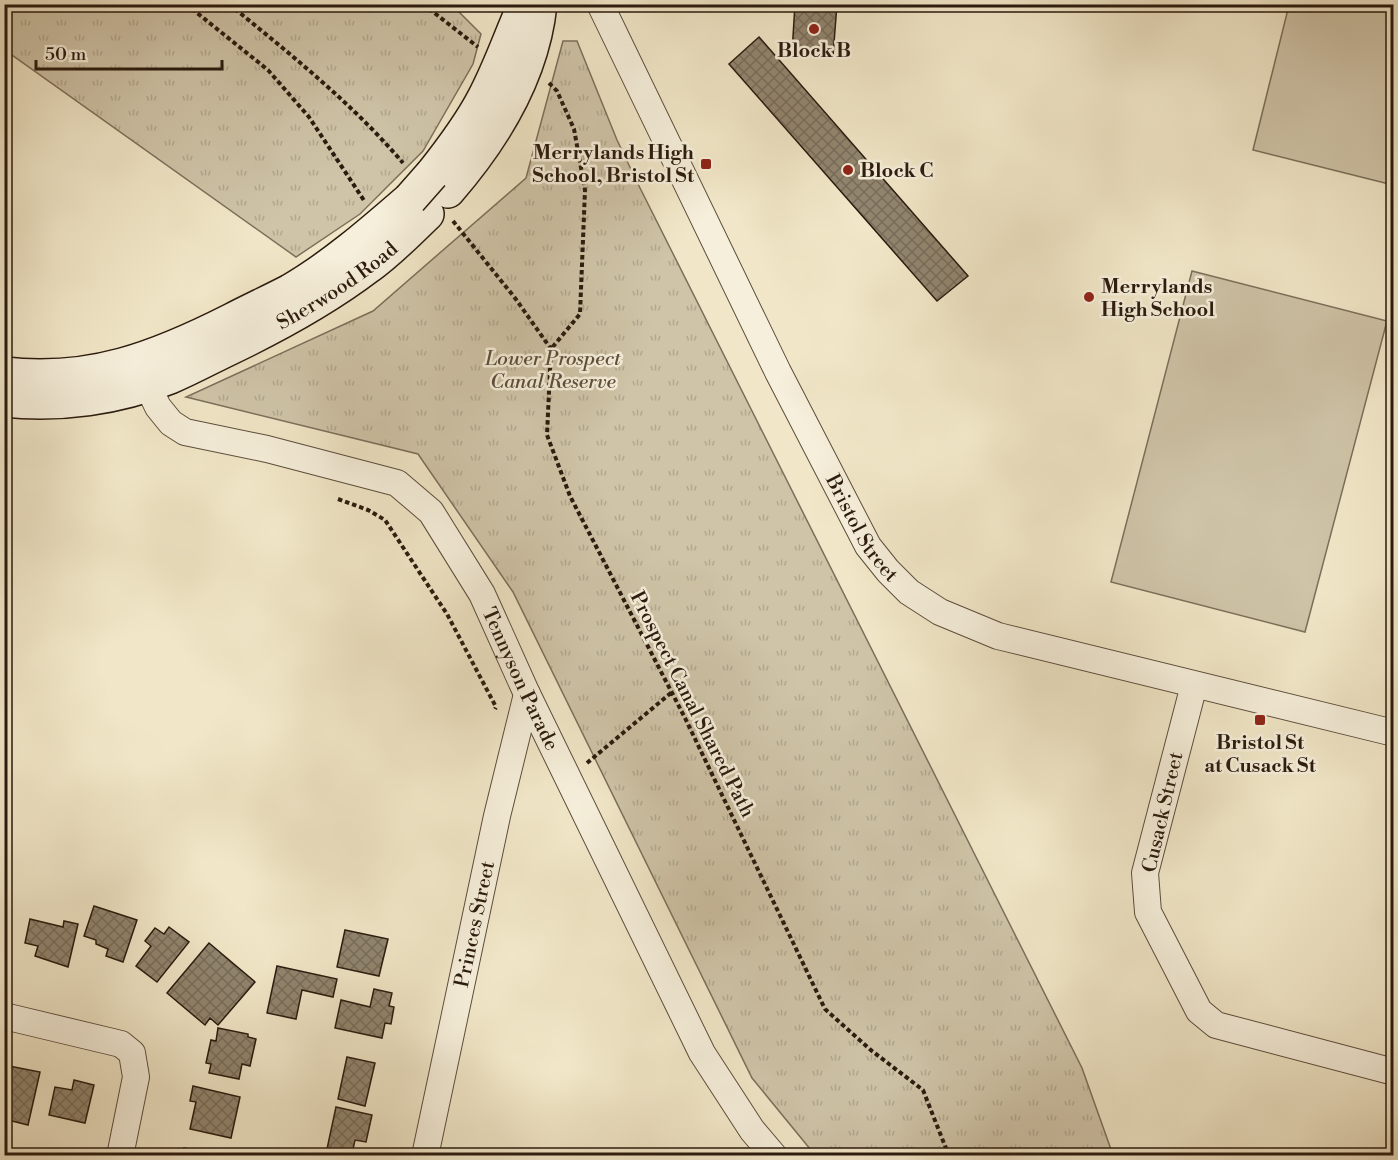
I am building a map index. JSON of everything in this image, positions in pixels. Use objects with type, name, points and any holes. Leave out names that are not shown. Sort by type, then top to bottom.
[{"type":"main road","name":"Sherwood Road","points":[[4,400],[45,402],[80,400],[118,393],[142,373],[203,334],[291,290],[380,226],[429,195],[480,151],[512,99],[514,64],[525,4]]},
{"type":"main road","name":"Sherwood Road","points":[[514,64],[538,31],[540,4]]},
{"type":"main road","name":"Sherwood Road","points":[[142,373],[180,372],[259,334],[308,307],[370,266],[429,195]]},
{"type":"main road","points":[[4,374],[50,376],[142,373]]},
{"type":"street","name":"Bristol Street","points":[[600,4],[774,363],[852,518],[868,546],[909,592],[940,612],[998,636],[1394,733]]},
{"type":"street","name":"Tennyson Parade","points":[[142,373],[158,406],[171,423],[185,432],[267,448],[397,483],[431,512],[482,594],[527,694],[702,1053],[752,1130],[774,1155]]},
{"type":"street","name":"Cusack Street","points":[[1194,685],[1145,873],[1148,912],[1199,1011],[1216,1025],[1394,1072]]},
{"type":"street","name":"Princes Street","points":[[425,1155],[496,819],[527,694]]},
{"type":"street","points":[[4,1016],[121,1044],[132,1053],[136,1077],[120,1155]]},
{"type":"path","points":[[186,4],[268,70],[309,117],[380,226]]},
{"type":"path","points":[[229,4],[281,45],[379,135]]},
{"type":"path","points":[[423,4],[485,52],[540,74],[557,91],[574,129],[585,190],[580,314],[551,349],[469,239]]},
{"type":"path","name":"Prospect Canal Shared Path","points":[[551,349],[547,435],[570,496],[672,692],[825,1009],[872,1051],[923,1090],[949,1155]]},
{"type":"path","points":[[338,499],[368,510],[385,520],[447,614],[496,707],[493,718]]},
{"type":"path","points":[[568,779],[672,692]]},
{"type":"green space","points":[[5,4],[452,5],[481,34],[473,64],[423,151],[360,214],[296,257],[5,50]]},
{"type":"green space","points":[[1289,5],[1393,5],[1393,185],[1253,150]]},
{"type":"green space","name":"Lower Prospect Canal Reserve","points":[[563,41],[577,41],[617,140],[638,184],[1082,1068],[1113,1155],[815,1155],[752,1078],[513,592],[418,454],[186,397],[373,311],[526,178]]},
{"type":"green space","points":[[1192,271],[1387,321],[1305,632],[1111,582]]},
{"type":"building","name":"Block B","points":[[795,4],[837,4],[833,56],[792,53]]},
{"type":"building","name":"Block C","points":[[759,37],[968,276],[937,301],[729,64]]},
{"type":"building","points":[[94,906],[137,920],[123,962],[106,956],[108,949],[96,944],[96,940],[84,936]]},
{"type":"building","points":[[30,919],[63,927],[64,921],[78,924],[68,967],[35,956],[38,946],[25,943]]},
{"type":"building","points":[[169,927],[189,942],[157,982],[136,966],[151,946],[145,941],[155,928],[164,934]]},
{"type":"building","points":[[345,930],[388,939],[379,976],[337,967]]},
{"type":"building","points":[[209,943],[255,982],[218,1025],[210,1018],[205,1025],[167,993]]},
{"type":"building","points":[[277,966],[337,979],[333,997],[302,990],[296,1019],[267,1013]]},
{"type":"building","points":[[374,989],[392,993],[389,1006],[394,1007],[391,1024],[385,1023],[382,1038],[335,1028],[341,1000],[370,1007]]},
{"type":"building","points":[[218,1028],[248,1034],[248,1037],[256,1039],[250,1066],[242,1064],[239,1079],[209,1073],[211,1064],[206,1063],[211,1040],[216,1041]]},
{"type":"building","points":[[347,1057],[375,1063],[365,1106],[338,1099]]},
{"type":"building","points":[[4,1065],[40,1072],[28,1125],[4,1119]]},
{"type":"building","points":[[74,1080],[94,1085],[85,1123],[49,1115],[55,1087],[72,1090]]},
{"type":"building","points":[[193,1086],[240,1097],[231,1138],[190,1129],[196,1102],[190,1101]]},
{"type":"building","points":[[336,1107],[372,1115],[366,1142],[355,1140],[352,1154],[327,1149]]},
{"type":"building","points":[[184,1148],[214,1155],[183,1156]]},
{"type":"place","name":"Block B","points":[[814,29]]},
{"type":"place","name":"Merrylands High School, Bristol St","points":[[706,164]]},
{"type":"place","name":"Block C","points":[[848,170]]},
{"type":"place","name":"Merrylands High School","points":[[1089,297]]},
{"type":"place","name":"Bristol St at Cusack St","points":[[1260,720]]}]
